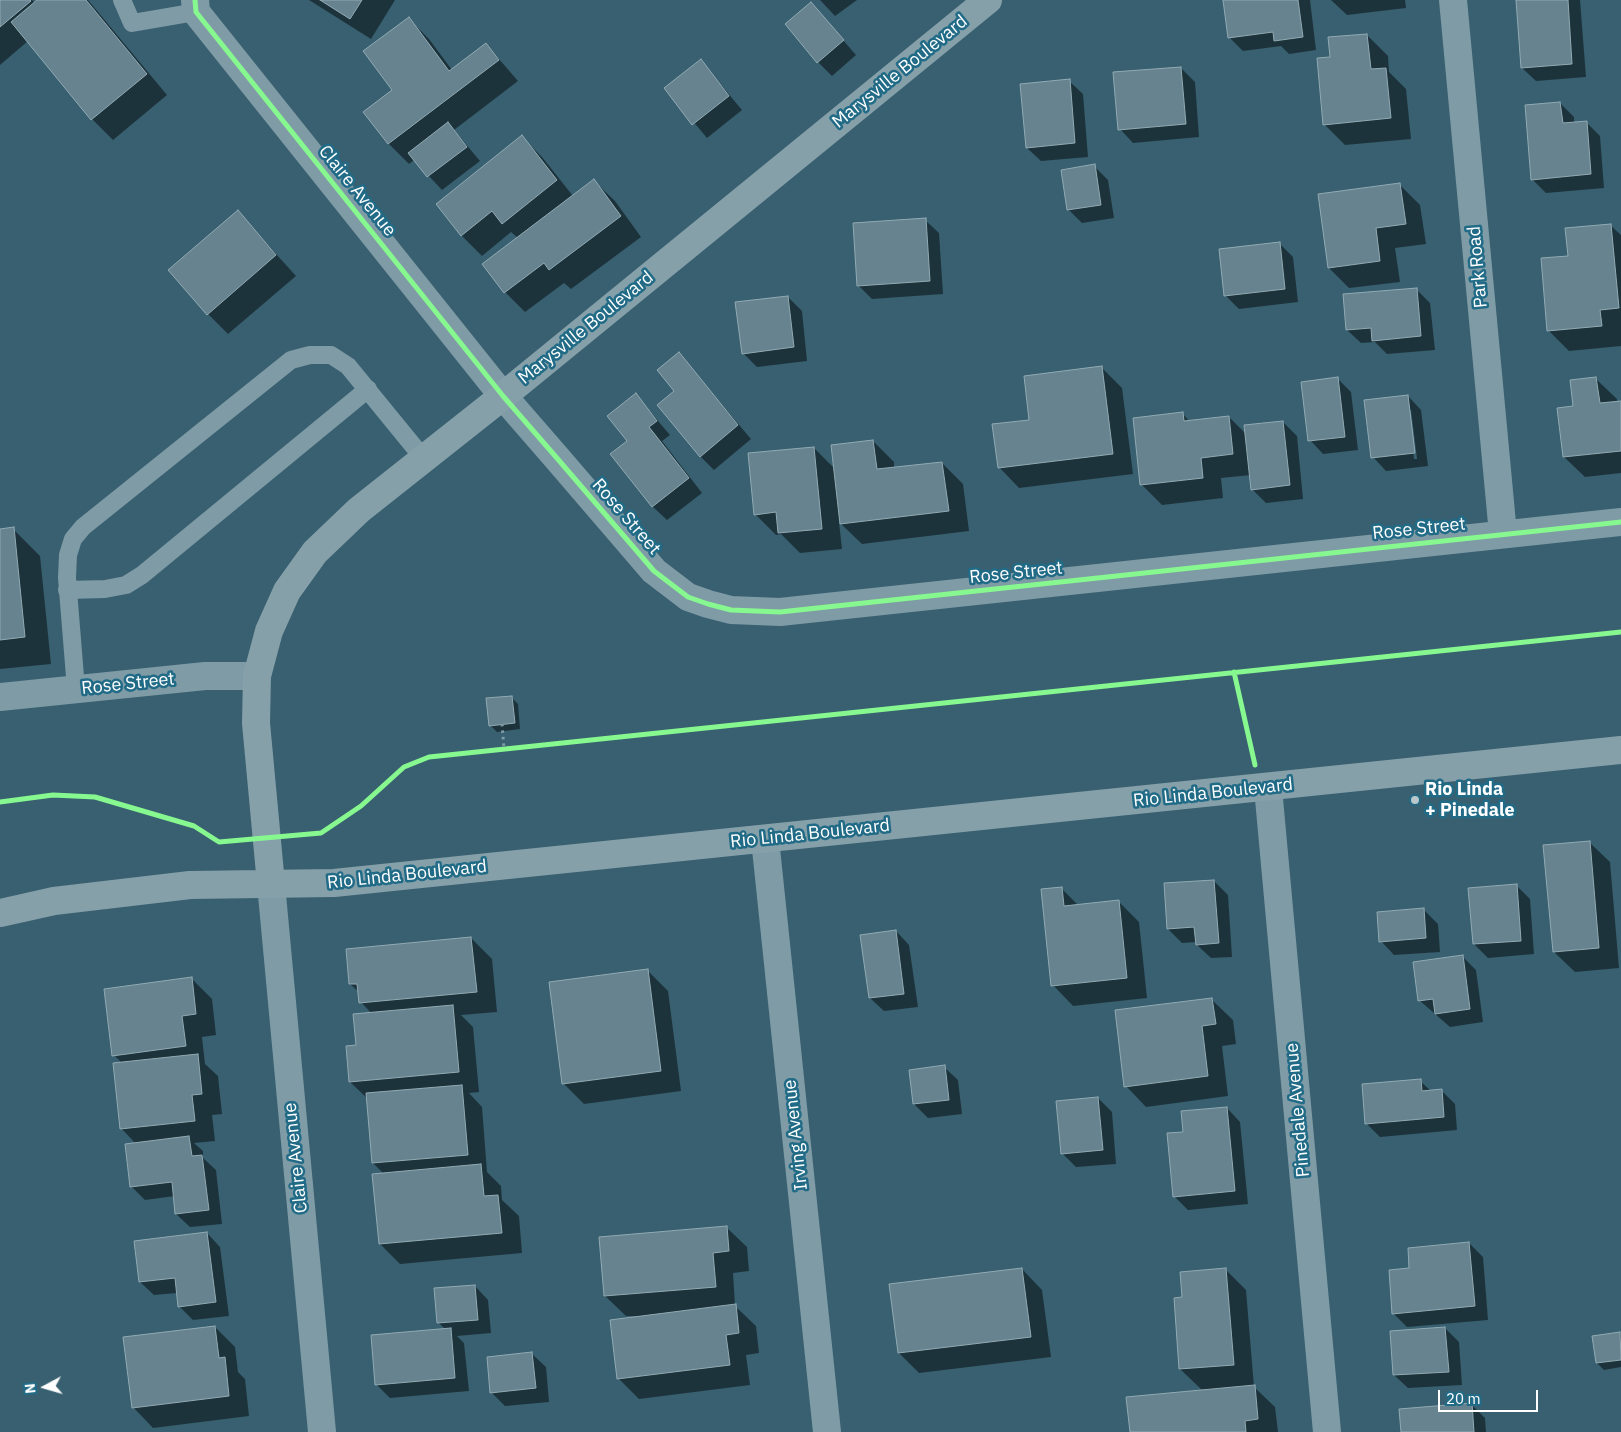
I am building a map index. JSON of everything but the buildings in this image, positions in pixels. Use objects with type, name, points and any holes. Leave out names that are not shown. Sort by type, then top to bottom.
[{"type":"main road","name":"Marysville Boulevard","points":[[271,884],[256,723],[257,676],[269,630],[287,591],[315,552],[359,510],[504,396],[988,0]]},
{"type":"main road","name":"Rio Linda Boulevard","points":[[0,913],[54,901],[190,885],[334,883],[1268,788],[1621,750]]},
{"type":"street","name":"Park Road","points":[[1453,0],[1503,534]]},
{"type":"street","name":"Claire Avenue","points":[[196,6],[504,396]]},
{"type":"street","name":"Rose Street","points":[[504,396],[654,571],[688,597],[731,610],[780,612],[1621,522]]},
{"type":"street","name":"Rose Street","points":[[0,697],[205,676],[257,676]]},
{"type":"street","name":"Pinedale Avenue","points":[[1268,788],[1327,1432]]},
{"type":"street","name":"Irving Avenue","points":[[765,839],[827,1432]]},
{"type":"street","name":"Claire Avenue","points":[[271,884],[322,1432]]},
{"type":"lane","points":[[122,0],[132,23],[196,6]]},
{"type":"lane","points":[[76,689],[67,590],[68,555],[72,539],[84,527],[291,360],[310,355],[331,356],[348,366],[424,459]]},
{"type":"lane","points":[[67,590],[119,587],[142,575],[368,389]]},
{"type":"path","points":[[502,724],[504,749]]},
{"type":"cycle path","points":[[195,0],[196,12],[503,396],[654,571],[688,597],[731,610],[780,612],[1621,522]]},
{"type":"cycle path","points":[[0,802],[53,795],[95,797],[194,826],[219,842],[321,833],[361,806],[404,767],[429,757],[1621,632]]},
{"type":"cycle path","points":[[1234,672],[1255,765]]},
{"type":"place","name":"Rio Linda + Pinedale","points":[[1415,800]]}]
